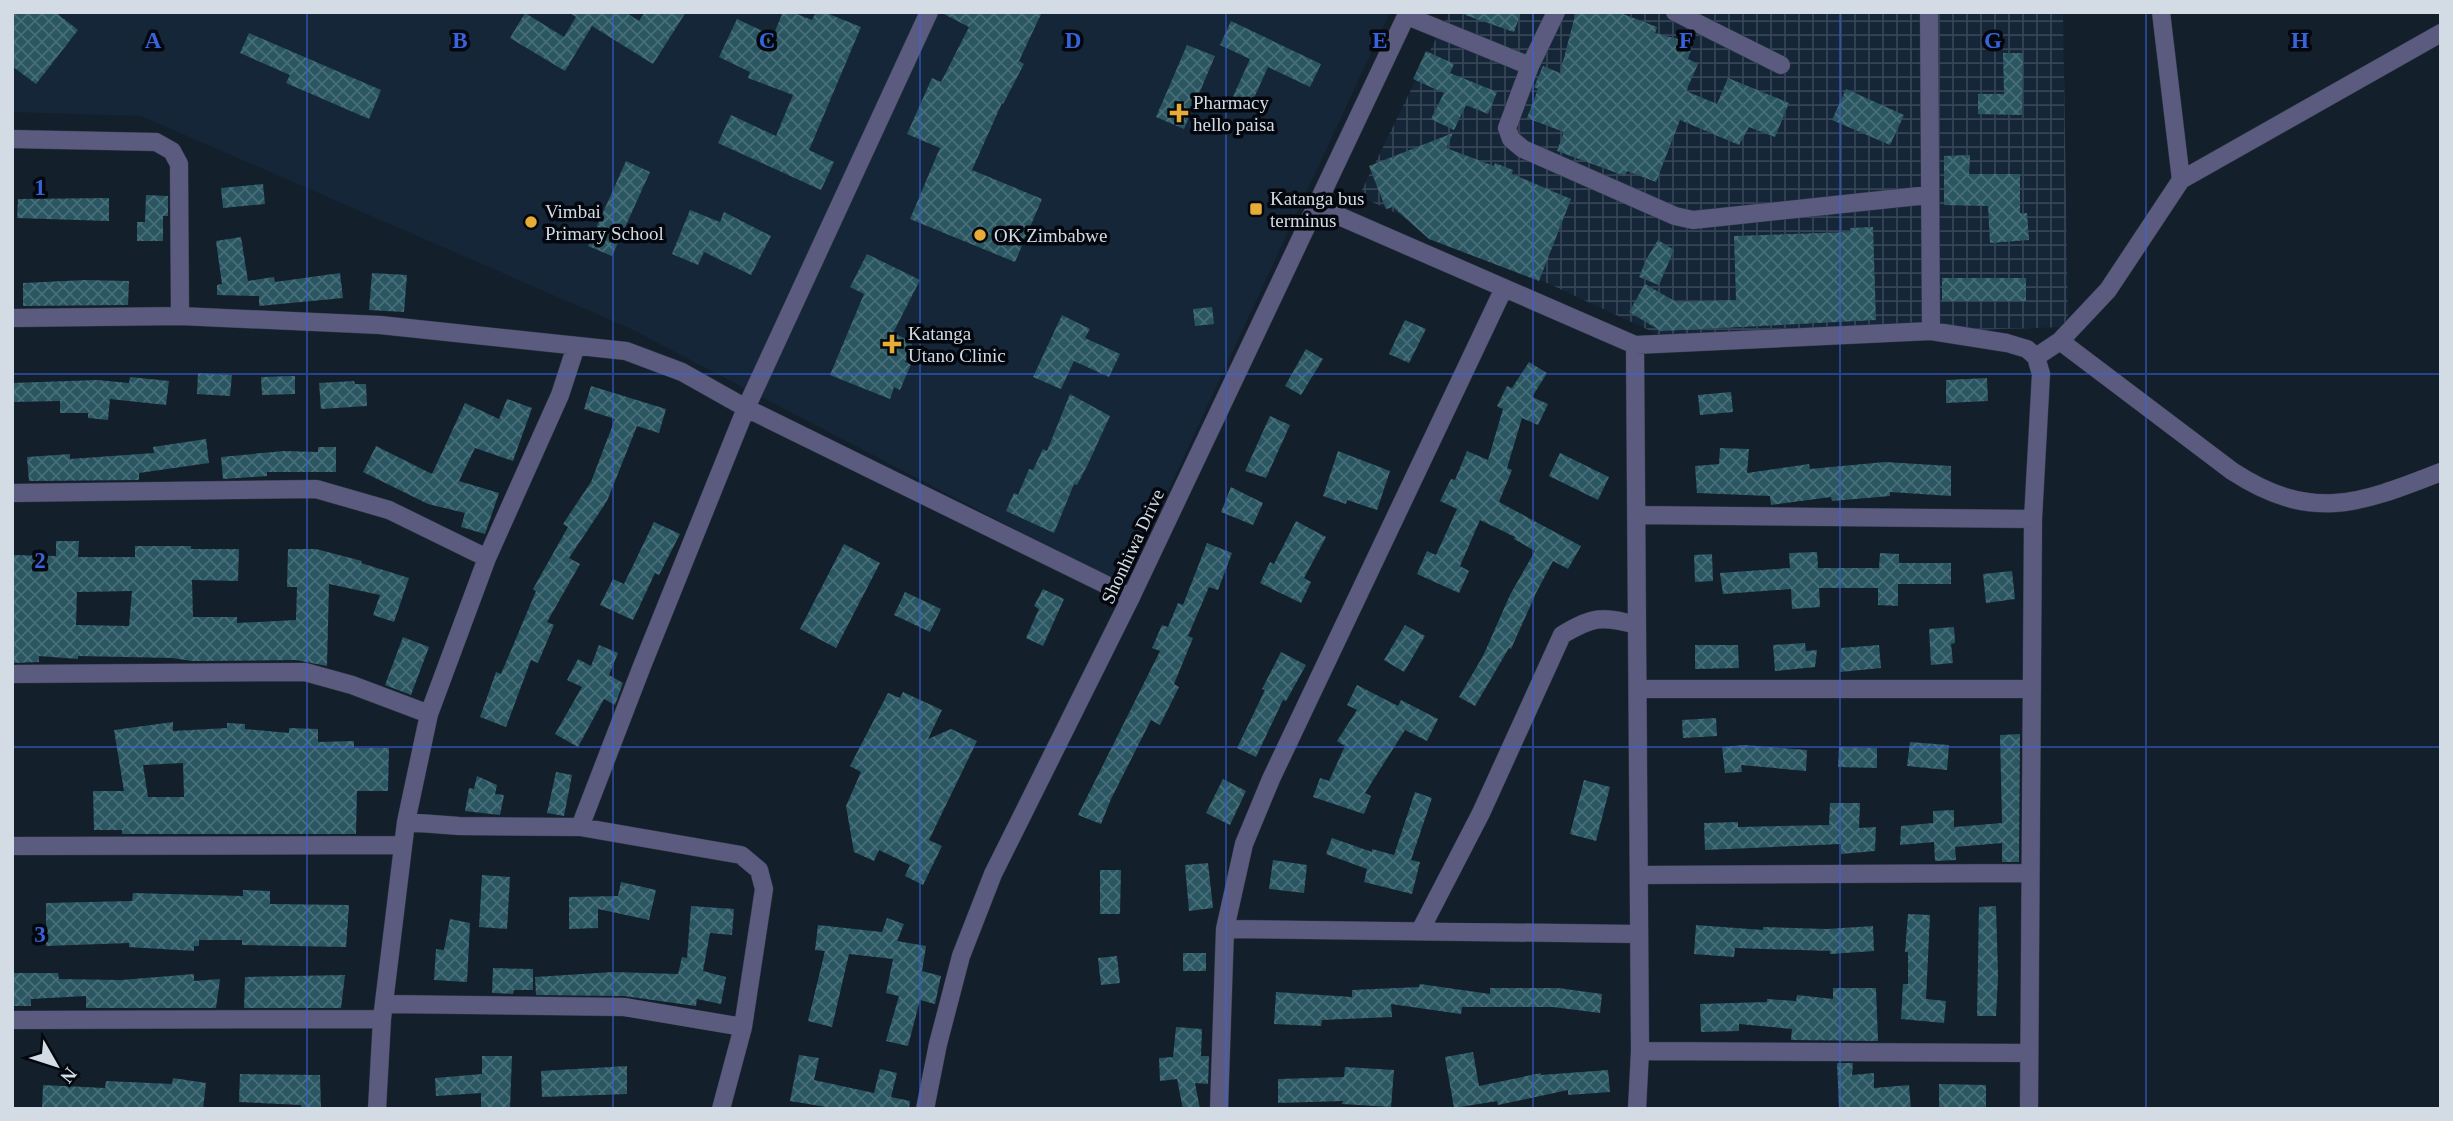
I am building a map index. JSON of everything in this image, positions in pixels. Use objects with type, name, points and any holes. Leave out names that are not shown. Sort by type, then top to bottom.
[{"type":"street","points":[[580,827],[746,408],[929,12]]},
{"type":"street","points":[[1556,12],[1530,66],[1507,128],[1511,139],[1523,149],[1675,216],[1693,220],[1928,195]]},
{"type":"street","points":[[1675,12],[1781,65]]},
{"type":"street","points":[[1929,12],[1928,195],[1931,331]]},
{"type":"street","points":[[2161,12],[2181,180]]},
{"type":"street","points":[[1407,14],[1530,66]]},
{"type":"street","name":"Shonhiwa Drive","points":[[925,1109],[938,1044],[961,956],[993,874],[1131,597],[1407,14]]},
{"type":"street","points":[[2036,357],[2060,341],[2108,290],[2181,180],[2441,33]]},
{"type":"street","points":[[12,139],[156,142],[172,151],[179,164],[180,316]]},
{"type":"street","points":[[1316,206],[1635,345],[1931,331],[2007,342],[2026,349],[2036,357],[2041,374],[2033,519],[2029,1109]]},
{"type":"street","points":[[1219,1109],[1224,929],[1244,844],[1271,779],[1504,288]]},
{"type":"street","points":[[12,318],[180,316],[380,325],[626,351],[682,372],[746,408],[1131,597]]},
{"type":"street","points":[[2060,341],[2232,471],[2273,494],[2319,503],[2343,503],[2367,499],[2441,472]]},
{"type":"street","points":[[1635,345],[1640,1051],[1637,1109]]},
{"type":"street","points":[[377,1109],[383,1011],[406,822],[429,714],[487,558],[560,395],[576,346]]},
{"type":"street","points":[[12,493],[316,489],[389,510],[487,558]]},
{"type":"street","points":[[1636,515],[2033,519]]},
{"type":"street","points":[[1420,931],[1481,813],[1562,635],[1585,621],[1609,618],[1637,625]]},
{"type":"street","points":[[12,674],[305,672],[352,685],[429,714]]},
{"type":"street","points":[[1638,689],[2032,689]]},
{"type":"street","points":[[406,822],[459,826],[580,827],[741,855],[759,870],[764,889],[743,1027],[721,1109]]},
{"type":"street","points":[[12,846],[403,845]]},
{"type":"street","points":[[1639,875],[2030,873]]},
{"type":"street","points":[[1224,929],[1638,934]]},
{"type":"street","points":[[12,1020],[624,1007],[743,1027]]},
{"type":"street","points":[[1640,1051],[2029,1053]]},
{"type":"shaded area","points":[[12,12],[1390,12],[1124,586],[629,328],[141,116],[12,112]]},
{"type":"shaded area","points":[[1449,12],[2063,12],[2068,327],[1668,339],[1359,196]]},
{"type":"building","points":[[12,12],[55,12],[78,30],[36,84],[12,66]]},
{"type":"building","points":[[568,12],[625,12],[639,21],[645,12],[686,12],[653,64],[592,26],[565,71],[510,38],[525,13],[564,37],[576,17]]},
{"type":"building","points":[[783,12],[792,12],[812,20],[816,12],[824,12],[861,27],[809,150],[834,162],[821,190],[718,143],[731,115],[776,136],[793,95],[748,78],[750,72],[719,57],[737,19],[773,36]]},
{"type":"building","points":[[940,12],[1042,12],[1019,61],[1024,64],[1002,103],[972,170],[1042,199],[1015,262],[910,219],[940,148],[907,134],[932,78],[941,82],[969,27]]},
{"type":"building","points":[[1465,12],[1521,12],[1514,32],[1465,15]]},
{"type":"building","points":[[1576,12],[1618,12],[1657,27],[1655,33],[1693,43],[1688,59],[1698,64],[1686,91],[1717,104],[1728,78],[1789,103],[1775,137],[1749,127],[1739,145],[1680,120],[1656,182],[1627,171],[1625,176],[1557,151],[1564,132],[1527,118],[1538,89],[1534,87],[1543,66],[1560,73]]},
{"type":"building","points":[[1231,21],[1321,64],[1310,87],[1268,67],[1249,109],[1231,101],[1250,59],[1220,45]]},
{"type":"building","points":[[249,33],[381,90],[369,119],[286,83],[290,75],[240,53]]},
{"type":"building","points":[[1187,45],[1215,56],[1184,129],[1156,117]]},
{"type":"building","points":[[1426,51],[1454,64],[1450,73],[1497,92],[1488,114],[1466,105],[1454,130],[1431,119],[1444,93],[1413,79]]},
{"type":"building","points":[[2003,53],[2023,53],[2022,115],[1978,114],[1978,94],[2004,94]]},
{"type":"building","points":[[1846,89],[1904,115],[1890,145],[1832,120]]},
{"type":"building","points":[[1453,133],[1446,148],[1494,166],[1495,163],[1513,170],[1512,174],[1571,199],[1539,281],[1429,239],[1393,207],[1386,209],[1369,166]]},
{"type":"building","points":[[1970,155],[1969,174],[2020,174],[2020,213],[2027,213],[2029,240],[1990,243],[1988,206],[1944,205],[1944,156]]},
{"type":"building","points":[[626,161],[650,172],[612,256],[588,246]]},
{"type":"building","points":[[263,184],[265,204],[223,208],[221,188]]},
{"type":"building","points":[[146,195],[168,196],[168,216],[163,216],[163,241],[137,241],[137,222],[145,222]]},
{"type":"building","points":[[109,198],[109,221],[17,218],[18,199]]},
{"type":"building","points":[[690,210],[720,222],[724,212],[771,236],[751,275],[704,252],[698,265],[672,254]]},
{"type":"building","points":[[1873,227],[1876,320],[1661,331],[1629,312],[1645,284],[1676,302],[1736,300],[1734,236],[1850,232],[1850,228]]},
{"type":"building","points":[[241,237],[248,281],[274,277],[275,282],[340,273],[343,298],[259,306],[259,296],[217,295],[217,285],[222,284],[216,241]]},
{"type":"building","points":[[1658,240],[1674,250],[1659,285],[1639,277]]},
{"type":"building","points":[[867,254],[920,280],[893,333],[913,342],[905,362],[911,364],[900,390],[894,387],[890,399],[830,375],[864,294],[850,287]]},
{"type":"building","points":[[372,273],[407,275],[404,312],[369,310]]},
{"type":"building","points":[[1942,278],[2026,278],[2026,301],[1942,301]]},
{"type":"building","points":[[129,281],[128,305],[23,306],[23,283]]},
{"type":"building","points":[[1212,307],[1214,324],[1195,326],[1193,309]]},
{"type":"building","points":[[1062,315],[1090,329],[1085,338],[1120,354],[1109,377],[1074,361],[1061,389],[1033,377]]},
{"type":"building","points":[[1405,320],[1426,329],[1409,363],[1389,354]]},
{"type":"building","points":[[1306,349],[1323,359],[1301,395],[1285,386]]},
{"type":"building","points":[[1529,362],[1547,373],[1532,397],[1548,404],[1538,425],[1522,418],[1507,468],[1512,470],[1499,502],[1581,546],[1568,569],[1553,561],[1511,649],[1509,648],[1475,706],[1459,697],[1483,656],[1510,595],[1535,551],[1514,539],[1515,537],[1480,520],[1460,566],[1469,571],[1459,593],[1417,574],[1427,551],[1436,555],[1457,509],[1440,501],[1451,479],[1455,480],[1467,451],[1488,460],[1503,409],[1497,406],[1507,386],[1512,388]]},
{"type":"building","points":[[198,373],[232,375],[230,396],[197,394]]},
{"type":"building","points":[[295,376],[295,394],[262,395],[261,377]]},
{"type":"building","points":[[130,377],[169,381],[166,405],[110,399],[108,420],[88,418],[88,413],[60,413],[60,401],[12,402],[12,383],[97,380],[129,383]]},
{"type":"building","points":[[1987,378],[1988,401],[1946,403],[1946,380]]},
{"type":"building","points":[[354,381],[355,384],[366,384],[367,406],[321,409],[319,383]]},
{"type":"building","points":[[591,386],[666,409],[659,433],[637,426],[607,501],[569,558],[580,564],[547,622],[554,625],[538,663],[531,660],[506,727],[480,717],[496,672],[501,674],[536,591],[533,589],[568,527],[563,524],[591,482],[615,419],[584,409]]},
{"type":"building","points":[[1731,392],[1733,412],[1700,415],[1698,395]]},
{"type":"building","points":[[1070,394],[1110,416],[1077,485],[1074,484],[1054,533],[1006,511],[1014,493],[1018,495],[1029,469],[1033,470],[1043,449],[1047,451]]},
{"type":"building","points":[[507,399],[532,408],[513,461],[475,448],[459,481],[499,493],[485,534],[461,527],[465,513],[428,504],[363,472],[376,446],[432,474],[465,403],[499,419]]},
{"type":"building","points":[[1270,416],[1290,425],[1266,478],[1245,471]]},
{"type":"building","points":[[206,439],[209,463],[139,473],[139,480],[29,481],[27,457],[70,454],[70,459],[154,453],[153,447]]},
{"type":"building","points":[[318,447],[336,447],[336,472],[267,472],[267,476],[223,479],[221,457],[284,451],[318,452]]},
{"type":"building","points":[[1720,448],[1749,449],[1747,473],[1809,464],[1810,469],[1885,462],[1951,466],[1951,496],[1890,492],[1890,496],[1832,501],[1831,497],[1771,505],[1770,496],[1697,493],[1695,466],[1719,464]]},
{"type":"building","points":[[1338,451],[1390,471],[1377,510],[1347,500],[1346,504],[1323,496]]},
{"type":"building","points":[[1560,453],[1609,477],[1598,500],[1549,476]]},
{"type":"building","points":[[1231,487],[1263,503],[1253,525],[1221,512]]},
{"type":"building","points":[[1296,521],[1326,537],[1304,578],[1311,582],[1301,603],[1260,583],[1270,562],[1274,564]]},
{"type":"building","points":[[654,522],[680,534],[659,575],[655,573],[633,620],[600,605],[613,579],[624,584]]},
{"type":"building","points":[[56,541],[79,541],[78,557],[135,557],[135,546],[239,549],[238,581],[192,580],[193,617],[237,617],[237,623],[296,620],[297,587],[287,587],[288,549],[316,549],[362,561],[361,563],[409,578],[394,622],[373,615],[380,595],[329,584],[327,666],[296,660],[192,661],[172,658],[78,656],[78,659],[39,656],[39,662],[13,663],[12,555],[56,556]],"holes":[[[132,591],[129,626],[76,625],[77,592]]]},
{"type":"building","points":[[1207,543],[1232,553],[1218,590],[1209,587],[1188,636],[1193,638],[1174,684],[1179,687],[1160,725],[1151,720],[1101,824],[1078,815],[1160,651],[1152,648],[1162,625],[1168,627],[1178,603],[1183,605]]},
{"type":"building","points":[[844,544],[880,563],[836,648],[800,629]]},
{"type":"building","points":[[1817,552],[1818,568],[1879,568],[1880,553],[1899,554],[1899,563],[1951,563],[1951,584],[1898,584],[1898,606],[1878,605],[1878,588],[1819,588],[1820,607],[1792,609],[1791,589],[1723,594],[1720,573],[1790,568],[1789,553]]},
{"type":"building","points":[[1712,554],[1713,581],[1695,582],[1694,555]]},
{"type":"building","points":[[2012,571],[2015,599],[1986,603],[1983,574]]},
{"type":"building","points":[[1043,589],[1064,599],[1043,646],[1026,638],[1039,609],[1034,606]]},
{"type":"building","points":[[905,592],[941,609],[930,632],[894,615]]},
{"type":"building","points":[[1405,625],[1425,636],[1404,672],[1384,660]]},
{"type":"building","points":[[1954,627],[1955,643],[1951,644],[1953,663],[1931,665],[1929,629]]},
{"type":"building","points":[[403,637],[429,647],[411,695],[385,685]]},
{"type":"building","points":[[1805,643],[1806,651],[1817,650],[1815,667],[1775,671],[1773,645]]},
{"type":"building","points":[[599,645],[618,653],[609,675],[623,683],[615,705],[604,699],[578,747],[555,734],[582,687],[567,680],[578,659],[591,666]]},
{"type":"building","points":[[1695,645],[1738,645],[1739,668],[1695,669]]},
{"type":"building","points":[[1879,645],[1881,668],[1840,672],[1841,648]]},
{"type":"building","points":[[1281,652],[1306,665],[1286,701],[1283,700],[1256,757],[1237,748]]},
{"type":"building","points":[[1357,685],[1398,706],[1401,700],[1438,719],[1427,741],[1405,730],[1365,793],[1371,796],[1364,814],[1313,797],[1320,778],[1329,781],[1345,746],[1337,741],[1357,710],[1347,705]]},
{"type":"building","points":[[903,692],[942,710],[928,739],[951,729],[977,741],[929,840],[942,846],[923,885],[905,876],[910,865],[879,850],[874,861],[854,852],[846,806],[861,772],[850,766],[888,693],[900,698]]},
{"type":"building","points":[[1716,718],[1717,736],[1683,738],[1682,720]]},
{"type":"building","points":[[173,722],[173,731],[227,728],[227,723],[245,724],[245,729],[289,733],[289,728],[318,729],[318,742],[354,741],[354,748],[389,748],[388,791],[357,791],[356,834],[122,834],[122,830],[94,830],[93,791],[124,791],[114,730]],"holes":[[[183,763],[184,797],[148,797],[143,765]]]},
{"type":"building","points":[[2020,734],[2019,862],[2002,862],[2002,843],[1955,847],[1956,860],[1935,861],[1934,842],[1900,845],[1901,826],[1933,823],[1933,811],[1954,810],[1954,827],[2002,823],[2000,735]]},
{"type":"building","points":[[1910,742],[1949,745],[1947,770],[1907,766]]},
{"type":"building","points":[[1744,745],[1807,750],[1806,771],[1741,765],[1742,772],[1725,773],[1722,747]]},
{"type":"building","points":[[1839,747],[1877,748],[1877,768],[1838,767]]},
{"type":"building","points":[[556,772],[572,775],[564,816],[547,813]]},
{"type":"building","points":[[477,776],[497,785],[495,794],[504,795],[500,815],[465,811],[469,788],[474,789]]},
{"type":"building","points":[[1223,779],[1246,791],[1230,825],[1206,813]]},
{"type":"building","points":[[1584,780],[1610,787],[1596,841],[1570,834]]},
{"type":"building","points":[[1415,792],[1432,798],[1411,860],[1420,862],[1412,894],[1364,882],[1367,869],[1326,854],[1332,838],[1372,852],[1372,849],[1394,855]]},
{"type":"building","points":[[1830,803],[1860,803],[1859,828],[1876,827],[1875,851],[1841,854],[1841,844],[1705,850],[1704,823],[1738,822],[1738,827],[1829,825]]},
{"type":"building","points":[[1273,860],[1307,865],[1304,893],[1269,889]]},
{"type":"building","points":[[1208,863],[1213,908],[1189,911],[1185,865]]},
{"type":"building","points":[[1100,870],[1121,870],[1120,914],[1100,914]]},
{"type":"building","points":[[482,875],[510,877],[507,929],[479,927]]},
{"type":"building","points":[[621,882],[656,890],[649,920],[598,909],[598,928],[569,929],[569,897],[618,896]]},
{"type":"building","points":[[243,890],[270,891],[270,904],[349,905],[346,947],[242,945],[242,940],[199,940],[199,946],[194,946],[194,951],[129,947],[129,943],[46,946],[46,903],[132,901],[133,893],[243,896]]},
{"type":"building","points":[[691,906],[734,909],[732,935],[710,933],[703,971],[726,977],[721,1004],[697,999],[696,1006],[624,996],[536,995],[535,977],[613,972],[678,974],[682,957],[687,958]]},
{"type":"building","points":[[1996,906],[1996,1016],[1977,1016],[1979,907]]},
{"type":"building","points":[[1908,914],[1930,915],[1926,999],[1946,1001],[1944,1023],[1901,1019],[1903,984],[1908,984],[1908,952],[1905,952]]},
{"type":"building","points":[[887,918],[904,924],[897,941],[926,946],[922,971],[941,976],[935,1004],[920,1000],[908,1046],[886,1041],[899,996],[886,993],[893,959],[849,954],[832,1027],[808,1021],[825,951],[815,950],[818,925],[882,932]]},
{"type":"building","points":[[450,919],[470,923],[467,982],[434,980],[436,949],[444,950]]},
{"type":"building","points":[[1696,925],[1763,930],[1763,927],[1827,929],[1873,926],[1874,951],[1830,954],[1830,951],[1735,948],[1734,957],[1694,954]]},
{"type":"building","points":[[1183,953],[1206,953],[1206,971],[1183,971]]},
{"type":"building","points":[[1117,956],[1120,983],[1101,985],[1098,958]]},
{"type":"building","points":[[493,968],[533,969],[533,990],[514,990],[513,994],[492,993]]},
{"type":"building","points":[[12,973],[58,973],[59,979],[121,980],[194,974],[194,981],[220,979],[216,1008],[86,1008],[86,996],[31,999],[31,1006],[12,1006]]},
{"type":"building","points":[[345,975],[341,1008],[244,1008],[245,977]]},
{"type":"building","points":[[1420,984],[1490,994],[1490,988],[1558,988],[1602,994],[1600,1013],[1553,1007],[1462,1007],[1461,1014],[1391,1004],[1392,1017],[1322,1020],[1321,1026],[1274,1024],[1276,992],[1352,997],[1352,990],[1419,987]]},
{"type":"building","points":[[1833,988],[1876,988],[1878,1041],[1791,1040],[1792,1029],[1739,1024],[1739,1031],[1701,1032],[1700,1004],[1767,1002],[1767,999],[1796,1001],[1797,995],[1833,999]]},
{"type":"building","points":[[1176,1027],[1202,1029],[1201,1056],[1209,1056],[1208,1084],[1195,1083],[1200,1109],[1183,1109],[1177,1079],[1160,1081],[1159,1058],[1173,1057]]},
{"type":"building","points":[[1473,1052],[1479,1086],[1541,1073],[1608,1070],[1610,1092],[1568,1095],[1568,1090],[1498,1105],[1497,1101],[1454,1108],[1445,1057]]},
{"type":"building","points":[[799,1055],[819,1058],[814,1080],[874,1093],[880,1069],[897,1073],[891,1097],[910,1101],[909,1109],[838,1109],[790,1101]]},
{"type":"building","points":[[482,1056],[512,1056],[510,1109],[481,1109],[481,1093],[436,1096],[435,1078],[482,1074]]},
{"type":"building","points":[[1837,1063],[1853,1063],[1852,1075],[1874,1073],[1874,1088],[1909,1085],[1911,1109],[1839,1109]]},
{"type":"building","points":[[627,1066],[627,1094],[542,1097],[541,1071]]},
{"type":"building","points":[[1345,1067],[1394,1070],[1391,1107],[1342,1104],[1343,1101],[1278,1103],[1278,1079],[1344,1077]]},
{"type":"building","points":[[240,1074],[320,1075],[321,1109],[302,1109],[301,1105],[239,1102]]},
{"type":"building","points":[[173,1078],[206,1083],[203,1109],[42,1109],[43,1085],[105,1088],[106,1081],[172,1084]]},
{"type":"building","points":[[1939,1084],[1986,1085],[1986,1109],[1939,1109]]},
{"type":"place","name":"Pharmacy hello paisa","points":[[1179,113]]},
{"type":"place","name":"Katanga bus terminus","points":[[1256,209]]},
{"type":"place","name":"Vimbai Primary School","points":[[531,222]]},
{"type":"place","name":"OK Zimbabwe","points":[[980,235]]},
{"type":"place","name":"Katanga Utano Clinic","points":[[892,344]]}]
